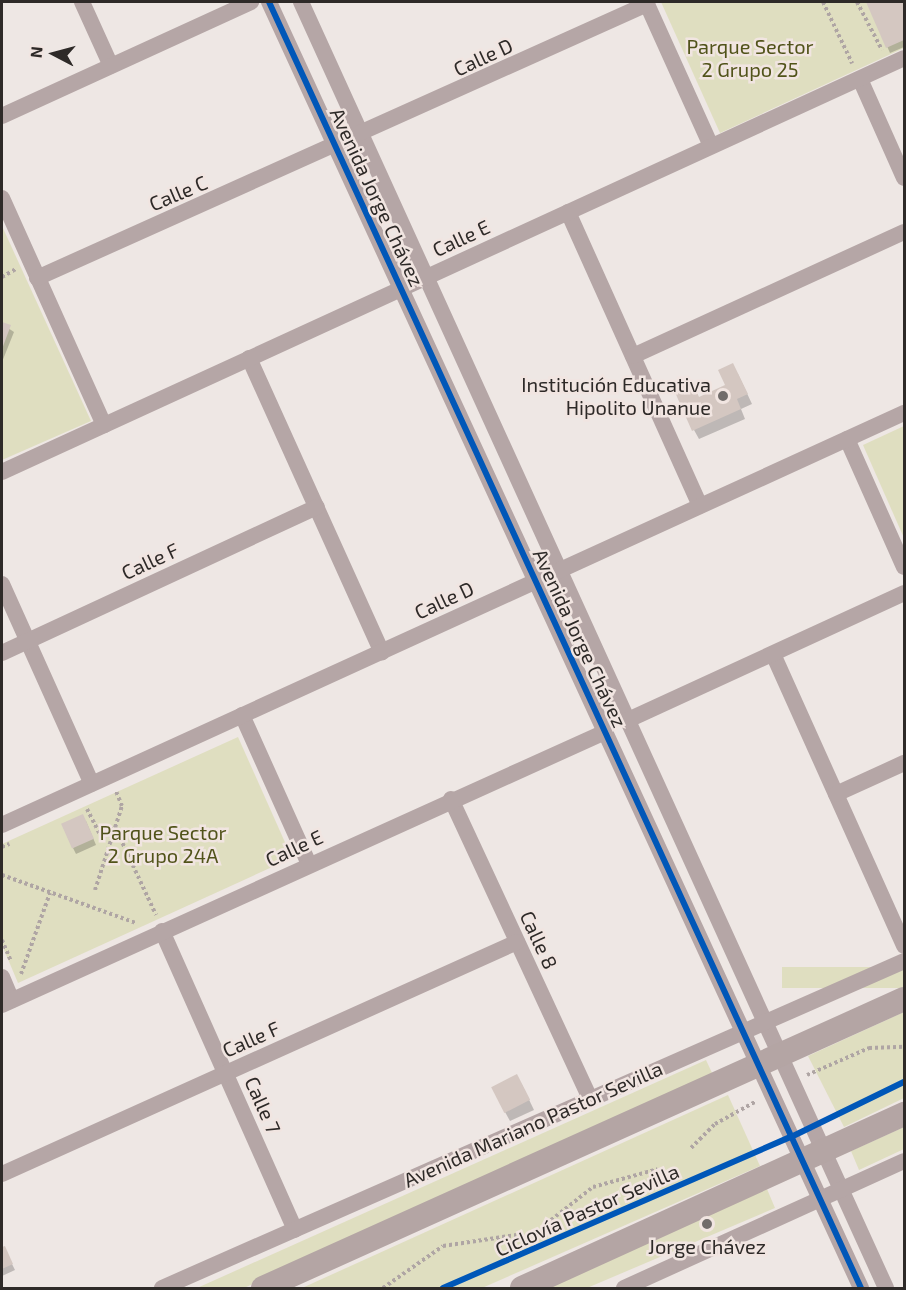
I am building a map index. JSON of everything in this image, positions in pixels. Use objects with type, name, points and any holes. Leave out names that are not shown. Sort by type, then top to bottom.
[{"type":"main road","name":"Avenida Mariano Pastor Sevilla","points":[[263,1288],[904,999]]},
{"type":"main road","points":[[522,1288],[904,1114]]},
{"type":"street","points":[[82,2],[111,66]]},
{"type":"street","points":[[2,116],[251,2]]},
{"type":"street","name":"Avenida Jorge Chávez","points":[[269,2],[861,1288]]},
{"type":"street","name":"Avenida Jorge Chávez","points":[[301,2],[886,1288]]},
{"type":"street","points":[[647,3],[711,146]]},
{"type":"street","name":"Calle D","points":[[336,148],[647,3]]},
{"type":"street","name":"Calle E","points":[[2,472],[711,146],[856,70],[899,53]]},
{"type":"street","points":[[856,70],[904,178]]},
{"type":"street","name":"Calle C","points":[[30,278],[336,148]]},
{"type":"street","points":[[2,198],[30,278],[104,425]]},
{"type":"street","points":[[568,212],[700,506]]},
{"type":"street","points":[[633,356],[904,232]]},
{"type":"street","points":[[249,358],[382,652]]},
{"type":"street","name":"Calle D","points":[[2,825],[904,412]]},
{"type":"street","points":[[847,439],[904,567]]},
{"type":"street","name":"Calle F","points":[[2,653],[317,507]]},
{"type":"street","points":[[2,584],[92,784]]},
{"type":"street","points":[[628,720],[904,593]]},
{"type":"street","points":[[773,654],[904,946]]},
{"type":"street","points":[[242,715],[309,864]]},
{"type":"street","name":"Calle E","points":[[7,1002],[159,924],[309,864],[605,732]]},
{"type":"street","points":[[836,794],[904,763]]},
{"type":"street","name":"Calle 8","points":[[451,799],[590,1098]]},
{"type":"street","name":"Calle 7","points":[[159,924],[295,1230]]},
{"type":"street","name":"Calle F","points":[[2,1174],[517,942]]},
{"type":"street","name":"Avenida Mariano Pastor Sevilla","points":[[162,1288],[904,961]]},
{"type":"street","points":[[2,977],[7,1002]]},
{"type":"street","points":[[624,1288],[904,1161]]},
{"type":"path","points":[[823,2],[856,70]]},
{"type":"path","points":[[857,2],[884,54]]},
{"type":"path","points":[[874,58],[884,54],[899,53]]},
{"type":"path","points":[[14,259],[30,278]]},
{"type":"path","points":[[95,890],[122,806],[109,776]]},
{"type":"path","points":[[107,800],[128,790]]},
{"type":"path","points":[[76,813],[97,804]]},
{"type":"path","points":[[87,809],[100,835],[115,827]]},
{"type":"path","points":[[115,827],[159,924]]},
{"type":"path","points":[[2,847],[12,843]]},
{"type":"path","points":[[2,875],[140,925]]},
{"type":"path","points":[[29,975],[19,980],[50,893]]},
{"type":"path","points":[[159,924],[167,913]]},
{"type":"path","points":[[130,929],[140,925],[159,924]]},
{"type":"path","points":[[792,1081],[869,1048],[904,1047]]},
{"type":"path","points":[[691,1148],[715,1124],[770,1091]]},
{"type":"path","points":[[551,1220],[593,1187],[658,1169]]},
{"type":"path","points":[[383,1288],[443,1246],[516,1235]]},
{"type":"green space","name":"Parque Sector 2 Grupo 25","points":[[661,2],[904,2],[904,48],[720,133]]},
{"type":"green space","points":[[2,226],[91,421],[2,460]]},
{"type":"green space","points":[[904,426],[904,538],[863,445]]},
{"type":"green space","name":"Parque Sector 2 Grupo 24A","points":[[238,737],[292,858],[18,983],[2,945],[2,844]]},
{"type":"green space","points":[[782,967],[904,967],[904,988],[782,988]]},
{"type":"green space","points":[[904,1012],[904,1098],[844,1127],[808,1056]]},
{"type":"green space","points":[[706,1060],[713,1075],[244,1288],[197,1288]]},
{"type":"green space","points":[[728,1095],[760,1166],[482,1288],[302,1288]]},
{"type":"green space","points":[[904,1127],[904,1149],[859,1170],[851,1151]]},
{"type":"green space","points":[[767,1189],[775,1208],[587,1288],[547,1288]]},
{"type":"building","points":[[866,2],[904,2],[904,40],[886,48]]},
{"type":"building","points":[[2,322],[11,325],[2,349]]},
{"type":"building","name":"Institución Educativa Hipolito Unanue","points":[[733,363],[748,394],[737,399],[741,409],[692,431],[674,390],[692,381],[699,397],[725,385],[718,370]]},
{"type":"building","points":[[83,814],[94,839],[72,848],[61,824]]},
{"type":"building","points":[[517,1074],[530,1100],[504,1113],[491,1087]]},
{"type":"building","points":[[5,1246],[13,1264],[2,1269],[2,1247]]},
{"type":"cycle path","points":[[269,2],[861,1288]]},
{"type":"cycle path","name":"Ciclovía Pastor Sevilla","points":[[443,1288],[791,1137],[904,1082]]},
{"type":"place","name":"Institución Educativa Hipolito Unanue","points":[[723,396]]},
{"type":"place","name":"Jorge Chávez","points":[[707,1224]]}]
